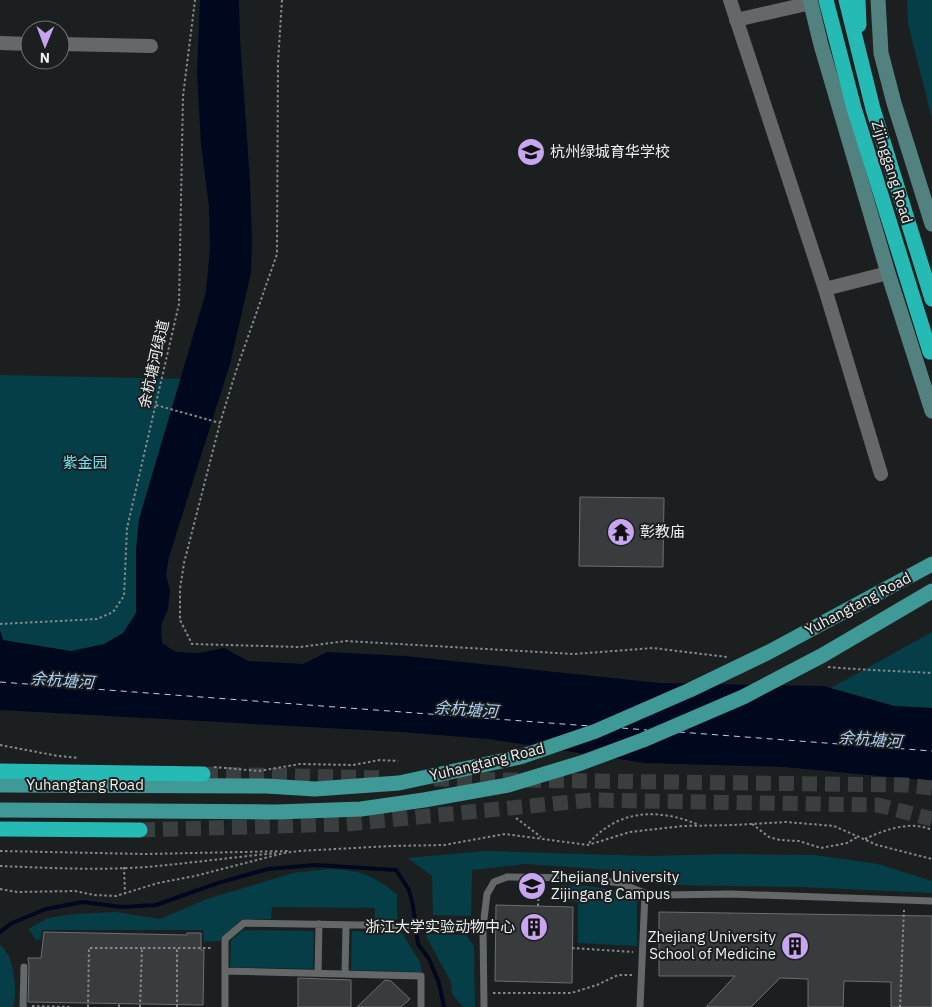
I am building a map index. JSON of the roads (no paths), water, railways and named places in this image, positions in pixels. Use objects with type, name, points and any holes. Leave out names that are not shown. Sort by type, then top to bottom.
[{"type":"highway","name":"Zijinggang Road","points":[[826,0],[854,108],[930,352]]},
{"type":"highway","name":"Zijinggang Road","points":[[846,0],[873,108],[932,299]]},
{"type":"highway","points":[[858,0],[860,57]]},
{"type":"highway","points":[[0,771],[203,774]]},
{"type":"highway","points":[[0,829],[140,830]]},
{"type":"main road","points":[[878,0],[881,53],[894,103],[932,224]]},
{"type":"main road","points":[[811,2],[821,45],[888,273],[932,411]]},
{"type":"main road","name":"Yuhangtang Road","points":[[0,785],[266,786],[315,790],[398,783],[520,757],[588,734],[690,690],[769,652],[932,564]]},
{"type":"main road","name":"Yuhangtang Road","points":[[0,810],[276,812],[361,809],[508,785],[581,763],[643,740],[823,661],[932,592]]},
{"type":"street","points":[[730,0],[825,289],[881,474]]},
{"type":"street","points":[[736,20],[811,2]]},
{"type":"street","points":[[0,43],[20,44]]},
{"type":"street","points":[[70,44],[151,46]]},
{"type":"street","points":[[825,289],[888,273]]},
{"type":"lane","points":[[484,1006],[483,927],[487,894],[494,882],[507,877],[586,878],[619,883],[645,893],[663,895],[731,894],[932,901]]},
{"type":"lane","points":[[640,1007],[645,893]]},
{"type":"lane","points":[[225,1007],[226,939],[244,923],[483,927]]},
{"type":"lane","points":[[318,973],[319,924]]},
{"type":"lane","points":[[345,974],[346,925]]},
{"type":"lane","points":[[23,1006],[24,967]]},
{"type":"lane","points":[[225,971],[421,976],[420,1007]]},
{"type":"water","name":"余杭塘河","points":[[200,0],[239,0],[250,181],[251,273],[230,364],[169,557],[166,575],[170,590],[168,609],[161,626],[162,643],[176,652],[199,653],[224,648],[248,661],[303,664],[327,652],[405,656],[660,683],[823,686],[894,706],[932,708],[932,781],[784,767],[645,763],[488,739],[402,732],[0,710],[0,630],[3,640],[71,651],[104,644],[123,633],[136,613],[136,549],[139,519],[206,292],[210,248],[209,207],[201,144],[197,73]]},
{"type":"waterway","points":[[0,932],[12,923],[46,909],[83,902],[122,907],[156,905],[218,883],[268,869],[316,865],[396,870],[409,890],[418,944],[429,959],[439,983],[444,1007]]},
{"type":"tunnel","points":[[203,774],[386,778]]},
{"type":"tunnel","points":[[434,779],[905,785],[932,788]]},
{"type":"tunnel","points":[[140,830],[346,824],[592,800],[878,805],[932,819]]},
{"type":"place","name":"杭州绿城育华学校","points":[[531,152]]},
{"type":"place","name":"彰教庙","points":[[621,532]]},
{"type":"place","name":"Zhejiang University Zijingang Campus","points":[[532,886]]},
{"type":"place","name":"浙江大学实验动物中心","points":[[534,927]]},
{"type":"place","name":"Zhejiang University School of Medicine","points":[[795,946]]},
{"type":"park label","name":"紫金园","points":[[85,463]]}]
